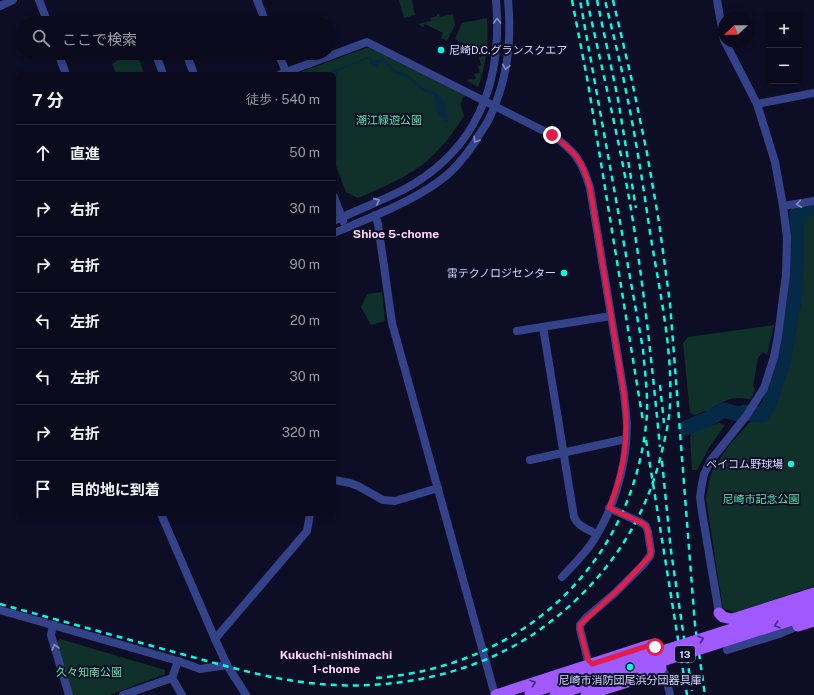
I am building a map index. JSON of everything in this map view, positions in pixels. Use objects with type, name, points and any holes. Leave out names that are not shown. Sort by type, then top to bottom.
[{"type":"main road","points":[[720,613],[723,617],[732,619],[814,593]]},
{"type":"main road","points":[[790,600],[798,626],[814,621]]},
{"type":"main road","name":"13","points":[[527,694],[814,603]]},
{"type":"main road","name":"13","points":[[555,695],[814,613]]},
{"type":"main road","points":[[496,695],[650,645],[655,647],[661,668],[656,673],[602,693],[586,695]]},
{"type":"street","points":[[0,6],[13,0]]},
{"type":"street","points":[[39,0],[45,16]]},
{"type":"street","points":[[257,0],[263,16]]},
{"type":"street","points":[[338,219],[404,189],[445,160],[459,144],[478,116],[485,101],[494,67],[497,47],[498,21],[496,0]]},
{"type":"street","points":[[336,232],[419,194],[452,171],[467,153],[488,121],[495,106],[506,69],[509,48],[510,21],[508,0]]},
{"type":"street","points":[[717,0],[719,12]]},
{"type":"street","points":[[336,54],[367,42],[552,135],[571,149],[580,161],[586,173],[590,188],[626,413],[626,440],[620,477],[616,491],[597,534],[581,557],[562,577]]},
{"type":"street","points":[[720,613],[702,512],[700,497],[701,490],[704,474],[711,460],[749,412],[764,388],[774,357],[781,321],[786,275],[787,237],[775,162],[757,104],[728,48]]},
{"type":"street","points":[[61,60],[65,72]]},
{"type":"street","points":[[158,60],[162,72]]},
{"type":"street","points":[[189,60],[193,72]]},
{"type":"street","points":[[280,60],[284,72]]},
{"type":"street","points":[[290,72],[321,60]]},
{"type":"street","points":[[757,104],[814,94]]},
{"type":"street","points":[[783,206],[814,202]]},
{"type":"street","points":[[336,208],[338,219],[346,228]]},
{"type":"street","points":[[375,215],[378,224],[392,323],[496,695]]},
{"type":"street","points":[[517,331],[611,316]]},
{"type":"street","points":[[543,326],[574,517],[576,522],[597,534]]},
{"type":"street","points":[[530,460],[626,440]]},
{"type":"street","points":[[336,480],[354,484],[384,500],[389,501],[395,501],[438,488]]},
{"type":"street","points":[[602,693],[592,664],[588,660],[580,625],[648,560],[651,552],[646,526],[609,508]]},
{"type":"street","points":[[162,516],[227,665],[246,695]]},
{"type":"street","points":[[215,639],[307,531],[310,516]]},
{"type":"street","points":[[0,610],[178,661],[200,669],[227,665]]},
{"type":"street","points":[[54,625],[51,635],[69,695]]},
{"type":"street","points":[[727,650],[793,629],[798,626]]},
{"type":"street","points":[[123,695],[145,691],[172,678],[178,661]]},
{"type":"street","points":[[661,668],[665,674],[670,695]]},
{"type":"street","points":[[172,678],[182,695]]},
{"type":"green space","points":[[399,0],[412,0],[415,15],[404,18]]},
{"type":"green space","points":[[437,14],[439,14],[440,17],[453,14],[455,25],[447,41],[441,38],[443,33],[425,24],[423,27],[418,24],[431,21],[430,18],[437,16]]},
{"type":"green space","points":[[487,18],[488,35],[486,53],[478,87],[466,80],[476,79],[474,74],[480,73],[478,66],[481,65],[479,57],[483,56],[479,52],[455,39],[462,23]]},
{"type":"green space","name":"潮江緑遊公園","points":[[366,48],[370,48],[466,96],[462,98],[462,102],[460,103],[464,116],[448,139],[434,154],[413,171],[386,186],[358,198],[346,192],[336,166],[336,72],[301,72]]},
{"type":"green space","points":[[118,60],[139,60],[143,72],[115,72],[112,64]]},
{"type":"green space","name":"尼崎市記念公園","points":[[814,206],[814,586],[734,612],[723,608],[706,499],[709,481],[713,469],[730,444],[761,410],[774,377],[783,348],[786,326],[791,308],[795,250],[794,212],[802,208]]},
{"type":"green space","points":[[382,292],[385,321],[371,325],[361,307],[367,294]]},
{"type":"green space","points":[[774,325],[767,355],[763,352],[758,358],[753,386],[755,389],[751,399],[730,399],[712,408],[711,411],[704,411],[695,415],[690,413],[683,343],[688,337]]},
{"type":"green space","points":[[719,423],[725,425],[710,446],[697,470],[692,470],[690,436],[692,432]]},
{"type":"green space","name":"久々知南公園","points":[[60,639],[165,670],[165,674],[109,695],[73,695],[56,643]]},
{"type":"water","points":[[371,56],[373,61],[383,58],[395,70],[408,75],[425,89],[434,91],[441,97],[447,108],[445,109],[448,116],[447,123],[439,115],[436,100],[433,95],[423,91],[406,76],[393,72],[383,61],[377,63],[378,66],[374,67],[370,64],[371,62],[369,58],[337,71],[338,75],[336,78],[336,72],[330,72]]},
{"type":"waterway","points":[[686,428],[710,418],[724,410],[739,414],[745,412],[762,415],[769,404],[783,363],[794,302],[797,258],[797,213],[799,210],[814,208]]},
{"type":"railway","points":[[572,0],[588,83],[643,421]]},
{"type":"railway","points":[[376,678],[428,670],[476,654],[520,631],[558,601],[591,565],[617,524],[636,477],[647,416],[643,349],[580,0]]},
{"type":"railway","points":[[587,0],[613,117],[630,204],[646,314],[660,447]]},
{"type":"railway","points":[[597,0],[618,99],[636,208]]},
{"type":"railway","points":[[0,604],[247,671],[301,682],[349,685],[408,681],[438,675],[466,667],[494,656],[545,626],[585,591],[618,551],[632,529],[644,505],[654,481],[661,455],[668,424],[670,406],[669,362],[661,297],[633,126],[605,0]]},
{"type":"railway","points":[[613,0],[647,153],[659,222],[670,303],[695,625],[705,695]]},
{"type":"railway","points":[[660,385],[664,423]]},
{"type":"railway","points":[[646,440],[687,695]]},
{"type":"railway","points":[[662,461],[671,551],[692,691]]},
{"type":"place","name":"尼崎D.C.グランスクエア","points":[[441,50]]},
{"type":"place","name":"雷テクノロジセンター","points":[[564,273]]},
{"type":"place","name":"ベイコム野球場","points":[[791,464]]},
{"type":"place","name":"尼崎市消防団尾浜分団器具庫","points":[[630,667]]},
{"type":"district","name":"Shioe 5-chome","points":[[396,234]]},
{"type":"district","name":"Kukuchi-nishimachi 1-chome","points":[[336,662]]},
{"type":"route","points":[[552,135],[571,149],[580,161],[586,173],[590,188],[624,394],[627,428],[626,444],[620,477],[609,508],[646,526],[651,552],[648,560],[615,593],[587,617],[580,625],[580,629],[588,660],[592,664],[650,645],[655,647]]}]
